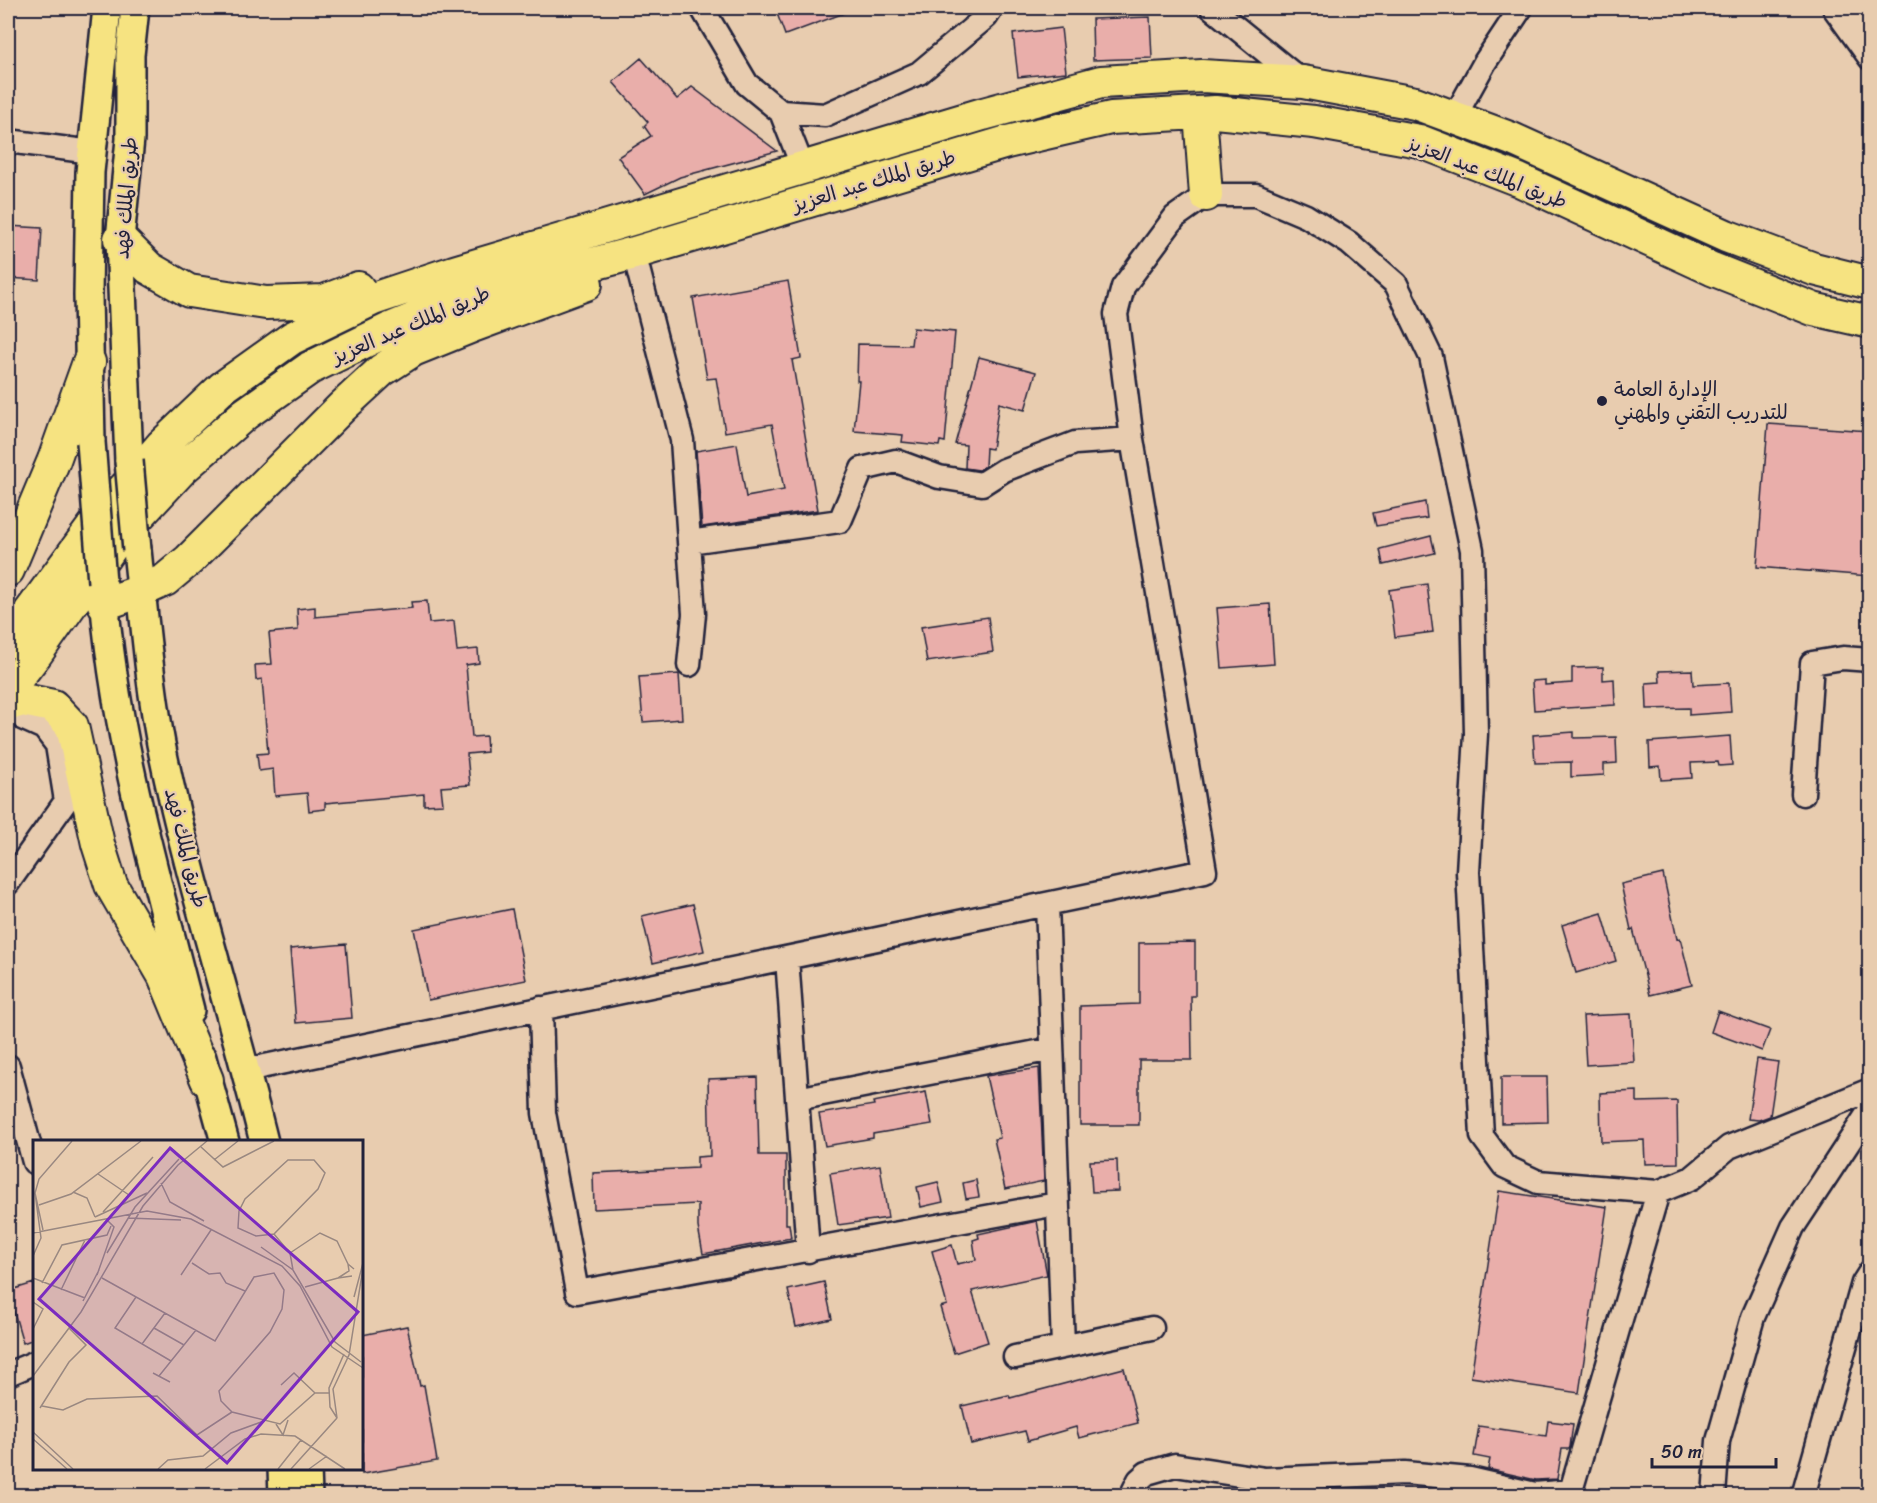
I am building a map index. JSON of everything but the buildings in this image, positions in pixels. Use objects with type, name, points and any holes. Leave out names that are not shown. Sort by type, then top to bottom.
[{"type":"highway","name":"طريق الملك عبد العزيز","points":[[8,642],[104,512],[162,445],[222,388],[292,338],[373,299],[454,272],[983,114],[1101,82],[1202,76],[1303,82],[1415,103],[1512,139],[1726,236],[1814,269],[1869,283]]},
{"type":"highway","name":"طريق الملك عبد العزيز","points":[[8,690],[117,539],[182,469],[245,414],[310,368],[390,329],[465,298],[634,253],[1007,141],[1111,118],[1215,112],[1314,122],[1419,141],[1519,180],[1712,269],[1814,309],[1869,322]]},
{"type":"highway","points":[[1200,113],[1206,195]]},
{"type":"highway","points":[[120,239],[149,268],[189,291],[266,303],[324,301],[390,277],[592,230]]},
{"type":"highway","points":[[103,593],[141,591],[165,580],[189,560],[381,370],[413,350],[596,280],[634,253]]},
{"type":"highway","points":[[8,570],[54,460],[89,362]]},
{"type":"highway","points":[[8,704],[23,700],[54,706],[72,726],[98,844],[111,885],[164,976],[207,1080]]},
{"type":"main road","name":"طريق الملك فهد","points":[[107,8],[92,152],[88,275],[91,442],[105,624],[128,765],[207,1080],[224,1140]]},
{"type":"main road","name":"طريق الملك فهد","points":[[135,8],[130,55],[130,139],[120,239],[129,461],[141,591],[154,700],[162,745],[197,896],[264,1140]]},
{"type":"main road","points":[[282,1470],[283,1496]]},
{"type":"main road","points":[[307,1470],[308,1496]]},
{"type":"street","points":[[702,8],[747,84],[781,112],[803,168]]},
{"type":"street","points":[[781,112],[825,115],[919,73],[986,17],[992,8]]},
{"type":"street","points":[[1212,8],[1303,82]]},
{"type":"street","points":[[1454,118],[1485,62],[1521,8]]},
{"type":"street","points":[[1834,8],[1869,58]]},
{"type":"street","points":[[1854,8],[1869,31]]},
{"type":"street","points":[[8,141],[92,152]]},
{"type":"street","points":[[246,1070],[1205,871],[1132,439],[1116,314],[1123,287],[1175,217],[1206,195],[1256,195],[1306,216],[1349,243],[1396,284],[1431,357],[1472,550],[1476,734],[1468,872],[1482,1136],[1504,1166],[1538,1182],[1658,1192],[1692,1178],[1729,1147],[1869,1090]]},
{"type":"street","points":[[634,253],[681,440],[694,614],[689,665]]},
{"type":"street","points":[[689,542],[840,521],[862,470],[896,461],[939,477],[982,484],[1004,471],[1075,443],[1132,439]]},
{"type":"street","points":[[1803,794],[1812,663],[1843,658],[1869,660]]},
{"type":"street","points":[[8,704],[24,719],[44,728],[57,745],[66,801],[8,883]]},
{"type":"street","points":[[1047,904],[1062,1346]]},
{"type":"street","points":[[787,958],[808,1251]]},
{"type":"street","points":[[541,1008],[544,1113],[577,1292],[1058,1204]]},
{"type":"street","points":[[797,1099],[1052,1049]]},
{"type":"street","points":[[8,1066],[33,1158]]},
{"type":"street","points":[[1714,1496],[1718,1441],[1754,1317],[1793,1227],[1869,1110]]},
{"type":"street","points":[[1131,1496],[1139,1480],[1147,1473],[1175,1465],[1265,1479],[1405,1473],[1470,1479],[1535,1494],[1571,1491],[1658,1192]]},
{"type":"street","points":[[1803,1496],[1863,1283],[1869,1272]]},
{"type":"street","points":[[1015,1358],[1152,1328]]},
{"type":"street","points":[[8,1374],[33,1363]]},
{"type":"place","name":"الإدارة العامة للتدريب التقني والمهني","points":[[1602,401]]}]
